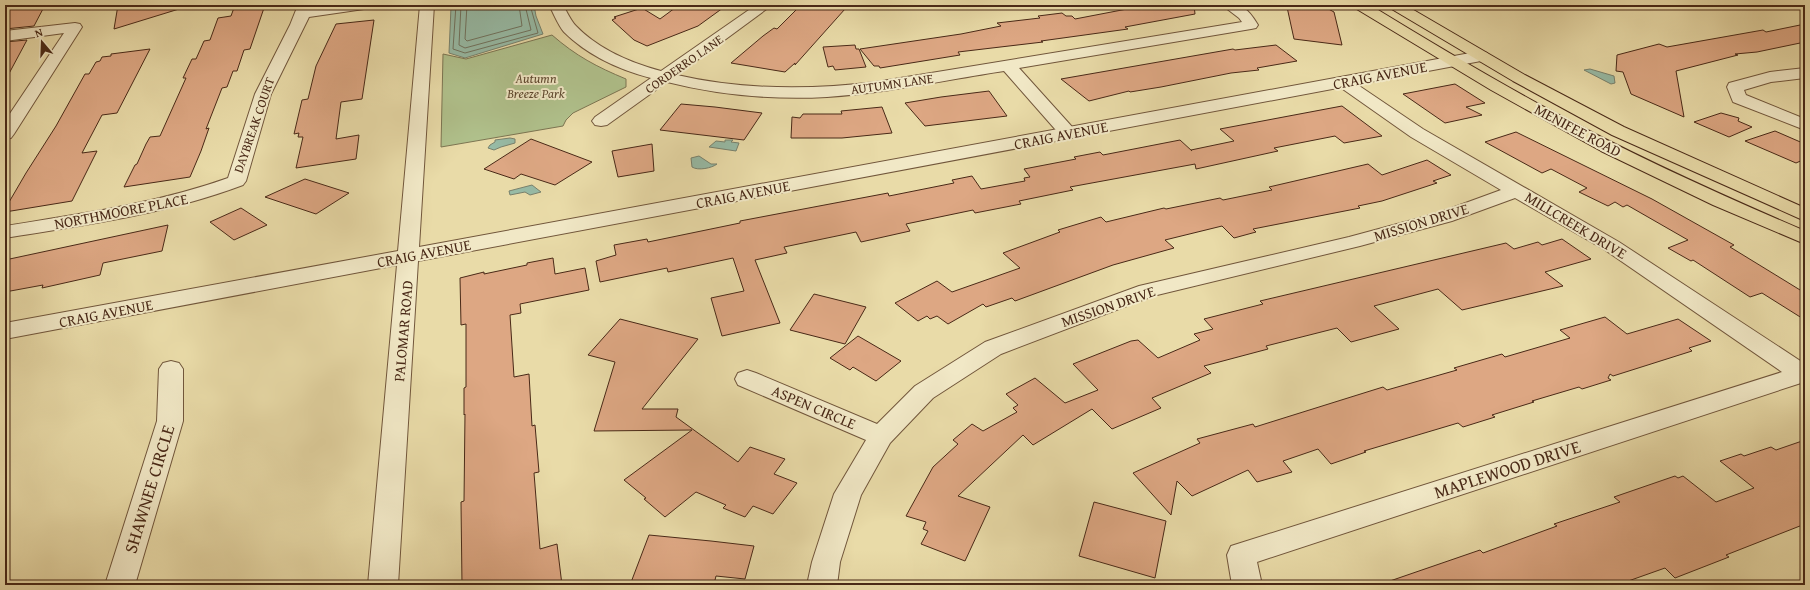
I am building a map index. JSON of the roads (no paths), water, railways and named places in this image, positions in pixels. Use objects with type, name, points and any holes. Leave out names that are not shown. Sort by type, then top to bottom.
[{"type":"main road","name":"MENIFEE ROAD","points":[[1360,5],[1453,62],[1580,133],[1664,175],[1805,238]]},
{"type":"main road","name":"MENIFEE ROAD","points":[[1395,5],[1481,56],[1618,131],[1805,215]]},
{"type":"street","points":[[304,9],[364,5]]},
{"type":"street","name":"PALOMAR ROAD","points":[[383,585],[427,5]]},
{"type":"street","name":"AUTUMN LANE","points":[[556,5],[561,17],[570,29],[584,43],[600,53],[629,65],[665,76],[743,90],[778,92],[829,92],[876,87],[1251,25],[1245,16],[1229,5]]},
{"type":"street","name":"CORDERRO LANE","points":[[601,121],[765,5]]},
{"type":"street","name":"DAYBREAK COURT","points":[[236,181],[262,95],[273,71],[294,34],[304,9]]},
{"type":"street","points":[[5,36],[75,27],[5,134]]},
{"type":"street","name":"CRAIG AVENUE","points":[[5,331],[1481,56]]},
{"type":"street","points":[[1008,66],[1068,133]]},
{"type":"street","points":[[1805,72],[1770,77],[1735,87],[1739,98],[1805,125]]},
{"type":"street","name":"MILLCREEK DRIVE","points":[[1343,82],[1417,132],[1612,246],[1803,375]]},
{"type":"street","name":"NORTHMOORE PLACE","points":[[5,232],[154,207],[205,194],[236,181]]},
{"type":"street","name":"MISSION DRIVE","points":[[822,585],[826,562],[848,494],[881,436],[924,392],[993,348],[1147,291],[1354,242],[1445,217],[1518,190]]},
{"type":"street","name":"SHAWNEE CIRCLE","points":[[120,585],[170,421],[171,369]]},
{"type":"street","name":"MAPLEWOOD DRIVE","points":[[1247,585],[1241,555],[1803,375]]},
{"type":"street","name":"ASPEN CIRCLE","points":[[747,379],[881,436]]},
{"type":"water","points":[[455,5],[534,5],[536,16],[543,34],[465,58],[449,53],[451,7]]},
{"type":"water","points":[[1590,69],[1614,76],[1615,83],[1611,84],[1584,70]]},
{"type":"water","points":[[510,138],[515,139],[515,143],[494,150],[488,148],[495,142],[495,140]]},
{"type":"water","points":[[725,140],[733,140],[731,142],[739,143],[736,151],[709,147],[716,141],[725,142]]},
{"type":"water","points":[[699,156],[711,164],[717,164],[712,167],[698,169],[692,167],[691,158]]},
{"type":"water","points":[[532,185],[541,192],[530,195],[525,192],[510,195],[509,191]]},
{"type":"park label","name":"Autumn Breeze Park","points":[[536,86]]}]
